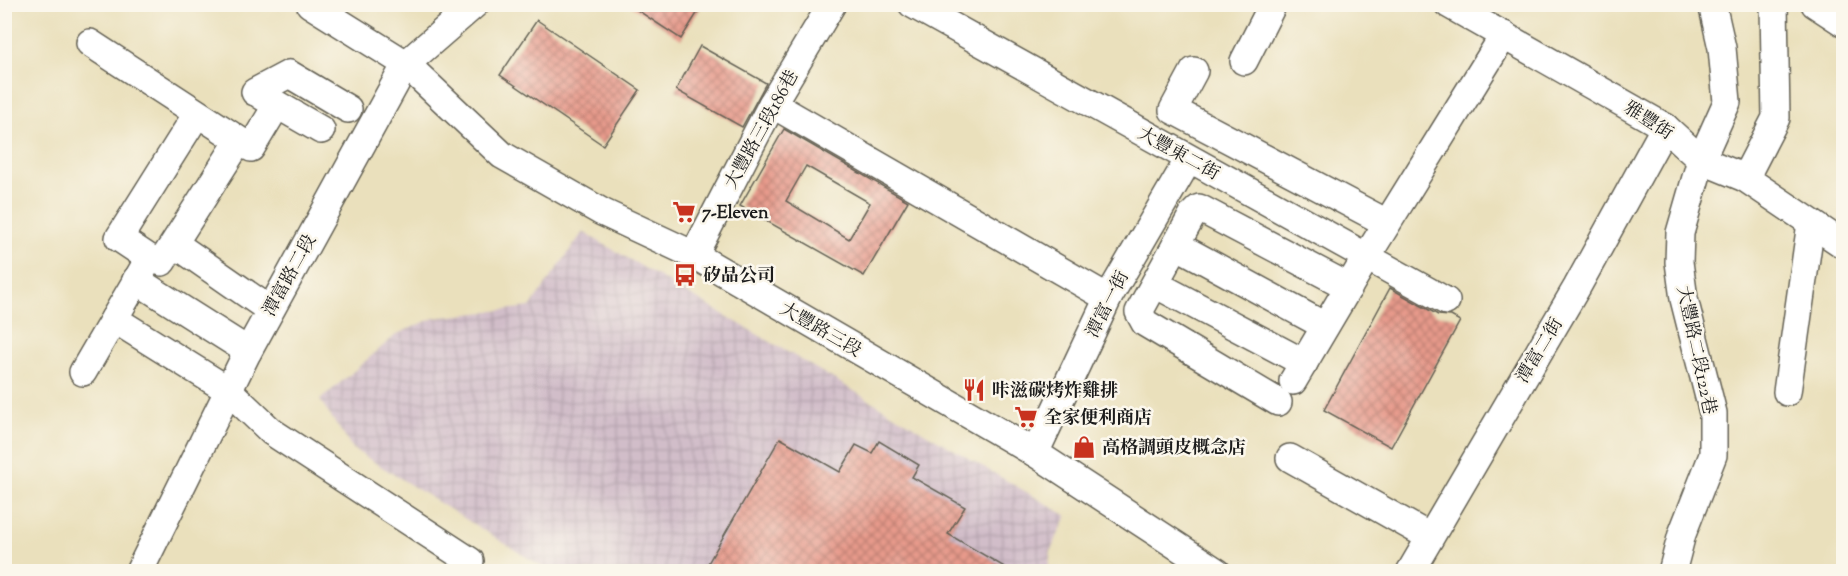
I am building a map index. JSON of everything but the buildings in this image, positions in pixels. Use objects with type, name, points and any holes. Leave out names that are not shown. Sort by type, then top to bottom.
[{"type":"street","name":"大豐路三段","points":[[310,4],[406,64],[502,155],[602,212],[694,255],[1035,453],[1217,572]]},
{"type":"street","name":"潭富路二段","points":[[139,572],[248,351],[406,64],[475,4]]},
{"type":"street","name":"大豐路三段186巷","points":[[694,255],[772,104],[832,4]]},
{"type":"street","name":"大豐東二街","points":[[912,4],[1446,301]]},
{"type":"street","points":[[1244,61],[1273,4]]},
{"type":"street","name":"雅豐街","points":[[1448,4],[1665,127],[1701,160],[1745,178],[1844,245]]},
{"type":"street","name":"大豐路二段122巷","points":[[1672,572],[1682,534],[1713,454],[1713,413],[1684,299],[1679,262],[1680,233],[1701,160],[1727,102],[1722,48],[1712,4]]},
{"type":"street","points":[[1745,178],[1776,118],[1774,4]]},
{"type":"street","points":[[1815,4],[1844,22]]},
{"type":"street","points":[[1292,382],[1348,286],[1504,35]]},
{"type":"street","points":[[90,43],[251,147],[278,105]]},
{"type":"street","points":[[1194,71],[1173,110],[1387,223]]},
{"type":"street","points":[[321,130],[255,92],[289,74],[348,109]]},
{"type":"street","points":[[772,104],[1108,298]]},
{"type":"street","points":[[197,114],[119,238],[143,269],[248,351]]},
{"type":"street","name":"潭富二街","points":[[1410,572],[1577,287],[1665,127]]},
{"type":"street","points":[[83,372],[143,269],[162,262],[239,141]]},
{"type":"street","name":"潭富一街","points":[[1035,453],[1108,298],[1189,159]]},
{"type":"street","points":[[1292,382],[1145,323],[1139,312],[1176,245],[1199,207],[1348,286]]},
{"type":"street","points":[[1787,392],[1811,223]]},
{"type":"street","points":[[175,244],[270,310]]},
{"type":"street","points":[[1176,245],[1325,326]]},
{"type":"street","points":[[1155,284],[1292,382]]},
{"type":"street","points":[[114,319],[228,390],[272,432],[365,495],[471,561]]},
{"type":"street","points":[[1290,458],[1430,537]]},
{"type":"shaded area","points":[[583,232],[1067,516],[1051,550],[1048,571],[549,571],[353,449],[320,400],[397,334],[434,318],[530,307]]},
{"type":"place","name":"7-Eleven","points":[[684,212]]},
{"type":"place","name":"矽品公司","points":[[685,275]]},
{"type":"place","name":"咔滋碳烤炸雞排","points":[[974,390]]},
{"type":"place","name":"全家便利商店","points":[[1026,417]]},
{"type":"place","name":"高格調頭皮概念店","points":[[1084,447]]}]
